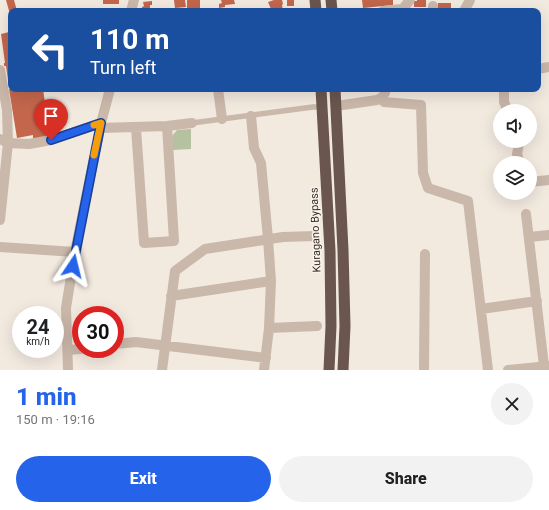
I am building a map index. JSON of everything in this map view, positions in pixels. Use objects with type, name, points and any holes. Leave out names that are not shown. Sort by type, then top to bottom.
[{"type":"highway","name":"Kuragano Bypass","points":[[321,92],[330,251],[329,370]]},
{"type":"highway","points":[[336,92],[345,326],[343,370]]},
{"type":"street","points":[[403,8],[410,0]]},
{"type":"street","points":[[0,70],[7,110],[0,220]]},
{"type":"street","points":[[68,370],[66,308],[75,252],[100,125],[109,92]]},
{"type":"street","points":[[218,92],[222,119]]},
{"type":"street","points":[[504,92],[505,104]]},
{"type":"street","points":[[336,106],[377,100],[384,94]]},
{"type":"street","points":[[384,94],[384,102],[421,105],[423,172],[428,188],[468,201],[488,370]]},
{"type":"street","points":[[251,116],[254,148],[261,163],[271,281],[269,328],[264,370]]},
{"type":"street","points":[[4,141],[29,144],[51,140],[100,125],[136,128],[192,123]]},
{"type":"street","points":[[136,128],[144,243],[174,241],[167,126]]},
{"type":"street","points":[[537,181],[549,180]]},
{"type":"street","points":[[508,370],[547,366],[526,214]]},
{"type":"street","points":[[529,238],[549,235]]},
{"type":"street","points":[[162,370],[175,271],[205,249],[283,237],[315,236]]},
{"type":"street","points":[[0,247],[75,252]]},
{"type":"street","points":[[424,370],[425,254]]},
{"type":"street","points":[[171,296],[271,281]]},
{"type":"street","points":[[481,309],[537,301]]},
{"type":"street","points":[[269,328],[317,326]]},
{"type":"street","points":[[124,343],[136,342],[165,345],[266,358]]},
{"type":"street","points":[[68,350],[72,350]]},
{"type":"lane","points":[[192,123],[322,107]]},
{"type":"green space","points":[[191,129],[191,149],[173,150],[172,136],[177,130]]},
{"type":"building","points":[[6,0],[14,0],[16,8],[8,8]]},
{"type":"building","points":[[103,0],[119,0],[119,4],[103,4]]},
{"type":"building","points":[[174,0],[185,0],[186,7],[175,8]]},
{"type":"building","points":[[187,0],[200,0],[200,8],[187,8]]},
{"type":"building","points":[[221,0],[234,0],[235,4],[225,5],[225,7],[219,8],[219,4],[222,3]]},
{"type":"building","points":[[282,0],[282,8],[271,8],[268,2]]},
{"type":"building","points":[[287,0],[294,0],[294,6],[287,6]]},
{"type":"building","points":[[362,0],[393,0],[393,5],[363,8]]},
{"type":"building","points":[[426,0],[426,7],[414,7],[414,1]]},
{"type":"building","points":[[152,1],[152,5],[150,5],[150,8],[142,8],[144,6],[143,2]]},
{"type":"building","points":[[438,3],[451,3],[451,8],[438,8]]},
{"type":"building","points":[[8,32],[8,80],[6,66],[4,66],[5,63],[1,34]]},
{"type":"building","points":[[9,92],[43,92],[50,137],[33,140],[33,135],[17,138]]},
{"type":"slow traffic","points":[[94,125],[101,123],[94,155]]},
{"type":"route","points":[[51,140],[101,123],[73,266]]}]
